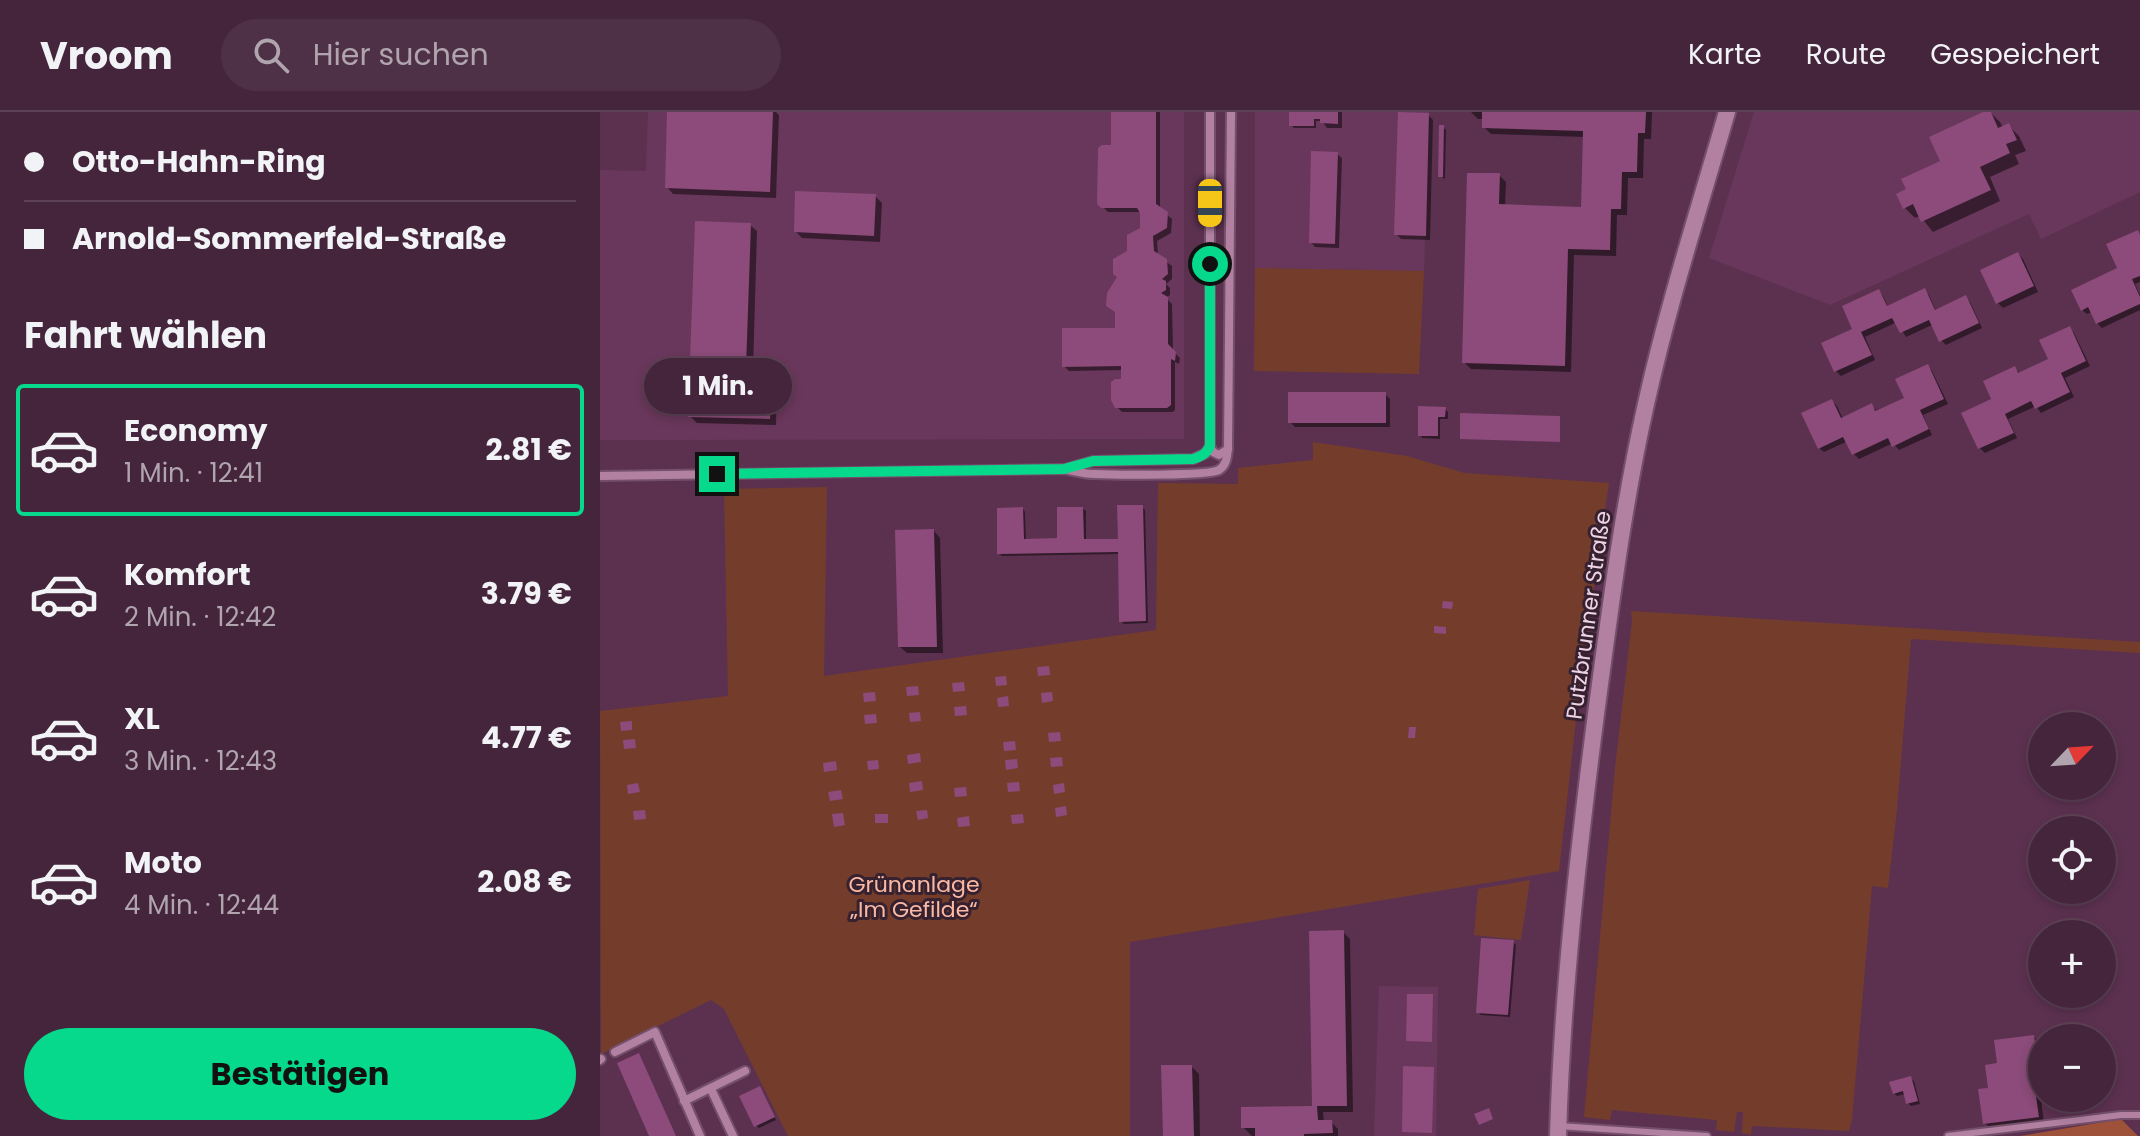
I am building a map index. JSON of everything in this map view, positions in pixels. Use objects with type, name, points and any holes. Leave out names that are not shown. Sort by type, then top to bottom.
[{"type":"main road","name":"Putzbrunner Straße","points":[[1558,1131],[1579,866],[1621,532],[1646,401],[1727,112]]},
{"type":"street","points":[[1210,112],[1210,446],[1219,455],[1228,448]]},
{"type":"street","points":[[600,476],[1064,469],[1093,474],[1211,473],[1221,469],[1228,448],[1231,112]]},
{"type":"street","points":[[1064,469],[1093,461],[1193,459],[1206,453],[1210,446]]},
{"type":"street","points":[[615,1052],[655,1032],[700,1136]]},
{"type":"street","points":[[684,1101],[745,1071]]},
{"type":"street","points":[[711,1089],[733,1136]]},
{"type":"lane","points":[[1948,1136],[2140,1115]]},
{"type":"lane","points":[[1558,1131],[1707,1136]]},
{"type":"shaded area","points":[[648,112],[1184,112],[1184,439],[600,440],[600,170],[646,171]]},
{"type":"shaded area","points":[[1255,112],[1429,112],[1424,271],[1255,268]]},
{"type":"shaded area","points":[[1754,112],[2140,112],[2140,192],[2041,239],[2029,214],[1830,305],[1709,258]]},
{"type":"shaded area","points":[[1379,986],[1438,987],[1436,1136],[1374,1136]]},
{"type":"shaded area","points":[[2121,1119],[2138,1136],[2020,1136]]},
{"type":"green space","points":[[1255,268],[1424,271],[1419,374],[1254,371]]},
{"type":"green space","name":"Grünanlage „Im Gefilde“","points":[[1313,442],[1407,456],[1464,473],[1609,483],[1581,676],[1559,871],[1130,942],[1130,1136],[788,1136],[724,1009],[711,1000],[601,1054],[600,711],[728,696],[724,489],[827,487],[824,676],[1156,630],[1158,483],[1238,484],[1238,468],[1313,460]]},
{"type":"green space","points":[[1631,611],[2140,642],[2140,653],[1911,639],[1888,888],[1872,886],[1849,1131],[1752,1126],[1751,1135],[1742,1133],[1743,1112],[1737,1112],[1734,1132],[1716,1130],[1717,1120],[1612,1110],[1610,1120],[1584,1117]]},
{"type":"green space","points":[[1530,880],[1521,940],[1474,935],[1478,889]]},
{"type":"building","points":[[667,112],[773,112],[770,192],[665,188]]},
{"type":"building","points":[[1111,112],[1156,112],[1156,204],[1168,212],[1167,228],[1153,236],[1154,251],[1167,259],[1168,274],[1162,279],[1166,281],[1166,290],[1161,293],[1168,297],[1168,344],[1176,352],[1175,361],[1171,359],[1171,405],[1167,408],[1115,408],[1111,400],[1111,382],[1121,379],[1121,366],[1062,367],[1062,328],[1115,328],[1115,312],[1106,306],[1107,293],[1117,277],[1113,274],[1113,259],[1127,251],[1127,235],[1140,228],[1137,208],[1101,208],[1097,204],[1098,148],[1111,145]]},
{"type":"building","points":[[1289,112],[1338,112],[1338,124],[1320,123],[1320,119],[1314,119],[1314,126],[1289,126]]},
{"type":"building","points":[[1398,112],[1429,113],[1426,236],[1394,235]]},
{"type":"building","points":[[1482,112],[1646,112],[1645,133],[1638,133],[1637,172],[1622,172],[1621,209],[1611,209],[1610,250],[1568,249],[1565,366],[1462,363],[1467,173],[1500,173],[1499,204],[1581,207],[1583,131],[1482,128]]},
{"type":"building","points":[[1983,112],[1991,112],[1998,128],[2009,123],[2017,140],[2006,144],[2010,153],[1980,167],[1991,190],[1921,222],[1913,204],[1903,209],[1896,194],[1906,189],[1901,179],[1940,161],[1929,137]]},
{"type":"building","points":[[1439,125],[1444,125],[1443,177],[1438,177]]},
{"type":"building","points":[[1311,151],[1338,152],[1335,244],[1309,243]]},
{"type":"building","points":[[795,191],[876,194],[874,236],[794,232]]},
{"type":"building","points":[[695,221],[751,223],[746,368],[771,369],[770,419],[688,417]]},
{"type":"building","points":[[2138,230],[2140,276],[2132,279],[2140,304],[2096,324],[2088,307],[2081,311],[2071,290],[2117,268],[2106,244]]},
{"type":"building","points":[[2018,252],[2034,286],[1996,304],[1980,270]]},
{"type":"building","points":[[1925,288],[1935,310],[1966,295],[1979,323],[1939,342],[1929,320],[1900,333],[1892,318],[1861,332],[1872,355],[1834,372],[1821,343],[1852,329],[1842,306],[1879,289],[1887,306]]},
{"type":"building","points":[[2070,326],[2086,361],[2061,373],[2070,392],[2035,409],[2031,401],[2005,414],[2014,433],[1978,449],[1961,413],[1991,399],[1983,381],[2015,366],[2018,373],[2048,359],[2039,340]]},
{"type":"building","points":[[1928,364],[1944,399],[1920,410],[1929,429],[1892,447],[1888,438],[1852,455],[1843,437],[1818,449],[1801,413],[1832,399],[1841,418],[1872,403],[1875,411],[1904,398],[1895,379]]},
{"type":"building","points":[[1288,392],[1386,392],[1386,423],[1288,423]]},
{"type":"building","points":[[1418,406],[1446,407],[1445,417],[1438,417],[1438,436],[1418,436]]},
{"type":"building","points":[[1460,413],[1560,416],[1560,442],[1460,439]]},
{"type":"building","points":[[1117,505],[1143,505],[1146,621],[1119,622],[1118,552],[997,554],[997,508],[1023,507],[1024,539],[1057,538],[1057,507],[1083,507],[1084,539],[1118,539]]},
{"type":"building","points":[[934,529],[937,647],[898,647],[895,530]]},
{"type":"building","points":[[1443,601],[1453,602],[1452,609],[1442,608]]},
{"type":"building","points":[[1434,626],[1446,627],[1446,634],[1434,633]]},
{"type":"building","points":[[1049,666],[1050,675],[1038,676],[1037,667]]},
{"type":"building","points":[[1006,676],[1007,685],[996,686],[995,677]]},
{"type":"building","points":[[964,682],[965,691],[953,692],[952,683]]},
{"type":"building","points":[[918,686],[919,695],[907,696],[906,687]]},
{"type":"building","points":[[875,692],[876,701],[864,702],[863,693]]},
{"type":"building","points":[[1052,692],[1053,701],[1042,703],[1041,693]]},
{"type":"building","points":[[1008,696],[1009,706],[998,707],[997,698]]},
{"type":"building","points":[[966,706],[967,715],[955,716],[954,707]]},
{"type":"building","points":[[920,712],[921,721],[910,722],[909,713]]},
{"type":"building","points":[[876,714],[877,723],[865,724],[864,715]]},
{"type":"building","points":[[632,721],[632,730],[621,731],[620,722]]},
{"type":"building","points":[[1409,727],[1416,727],[1415,738],[1408,738]]},
{"type":"building","points":[[1060,732],[1061,741],[1049,742],[1048,733]]},
{"type":"building","points":[[635,739],[636,748],[624,749],[623,740]]},
{"type":"building","points":[[1015,741],[1016,750],[1004,751],[1003,742]]},
{"type":"building","points":[[920,753],[921,762],[908,764],[907,755]]},
{"type":"building","points":[[1062,757],[1063,766],[1051,767],[1050,758]]},
{"type":"building","points":[[1017,759],[1018,768],[1006,770],[1005,760]]},
{"type":"building","points":[[878,760],[879,769],[868,770],[867,761]]},
{"type":"building","points":[[836,761],[837,770],[824,772],[823,763]]},
{"type":"building","points":[[922,781],[923,790],[910,792],[909,783]]},
{"type":"building","points":[[1019,782],[1020,791],[1008,792],[1007,783]]},
{"type":"building","points":[[638,783],[640,792],[628,794],[627,785]]},
{"type":"building","points":[[1064,783],[1065,792],[1054,794],[1053,785]]},
{"type":"building","points":[[966,787],[967,796],[955,797],[954,788]]},
{"type":"building","points":[[841,790],[843,799],[830,801],[828,792]]},
{"type":"building","points":[[1066,806],[1067,815],[1056,817],[1055,808]]},
{"type":"building","points":[[645,810],[646,819],[634,820],[633,811]]},
{"type":"building","points":[[927,810],[928,818],[918,820],[916,811]]},
{"type":"building","points":[[843,813],[845,825],[834,827],[832,814]]},
{"type":"building","points":[[875,814],[888,814],[888,823],[875,823]]},
{"type":"building","points":[[1023,814],[1024,823],[1012,824],[1011,815]]},
{"type":"building","points":[[969,816],[970,826],[958,827],[957,818]]},
{"type":"building","points":[[1344,930],[1347,1106],[1317,1106],[1318,1120],[1332,1120],[1333,1133],[1255,1136],[1255,1128],[1241,1128],[1241,1107],[1312,1106],[1309,931]]},
{"type":"building","points":[[1481,938],[1514,940],[1508,1015],[1476,1013]]},
{"type":"building","points":[[1407,994],[1433,994],[1432,1042],[1406,1041]]},
{"type":"building","points":[[2028,1036],[2028,1112],[2038,1112],[2039,1117],[1983,1124],[1978,1089],[1988,1088],[1985,1065],[1997,1063],[1994,1040]]},
{"type":"building","points":[[639,1053],[676,1136],[649,1136],[617,1063]]},
{"type":"building","points":[[1161,1065],[1192,1065],[1194,1136],[1163,1136]]},
{"type":"building","points":[[1403,1066],[1434,1067],[1432,1133],[1402,1132]]},
{"type":"building","points":[[1911,1076],[1918,1101],[1906,1104],[1903,1091],[1893,1094],[1889,1082]]},
{"type":"building","points":[[760,1086],[775,1117],[754,1127],[739,1096]]},
{"type":"building","points":[[1489,1108],[1493,1119],[1479,1125],[1474,1114]]},
{"type":"route","points":[[717,474],[1064,469],[1093,461],[1200,457],[1210,446],[1210,264]]}]
